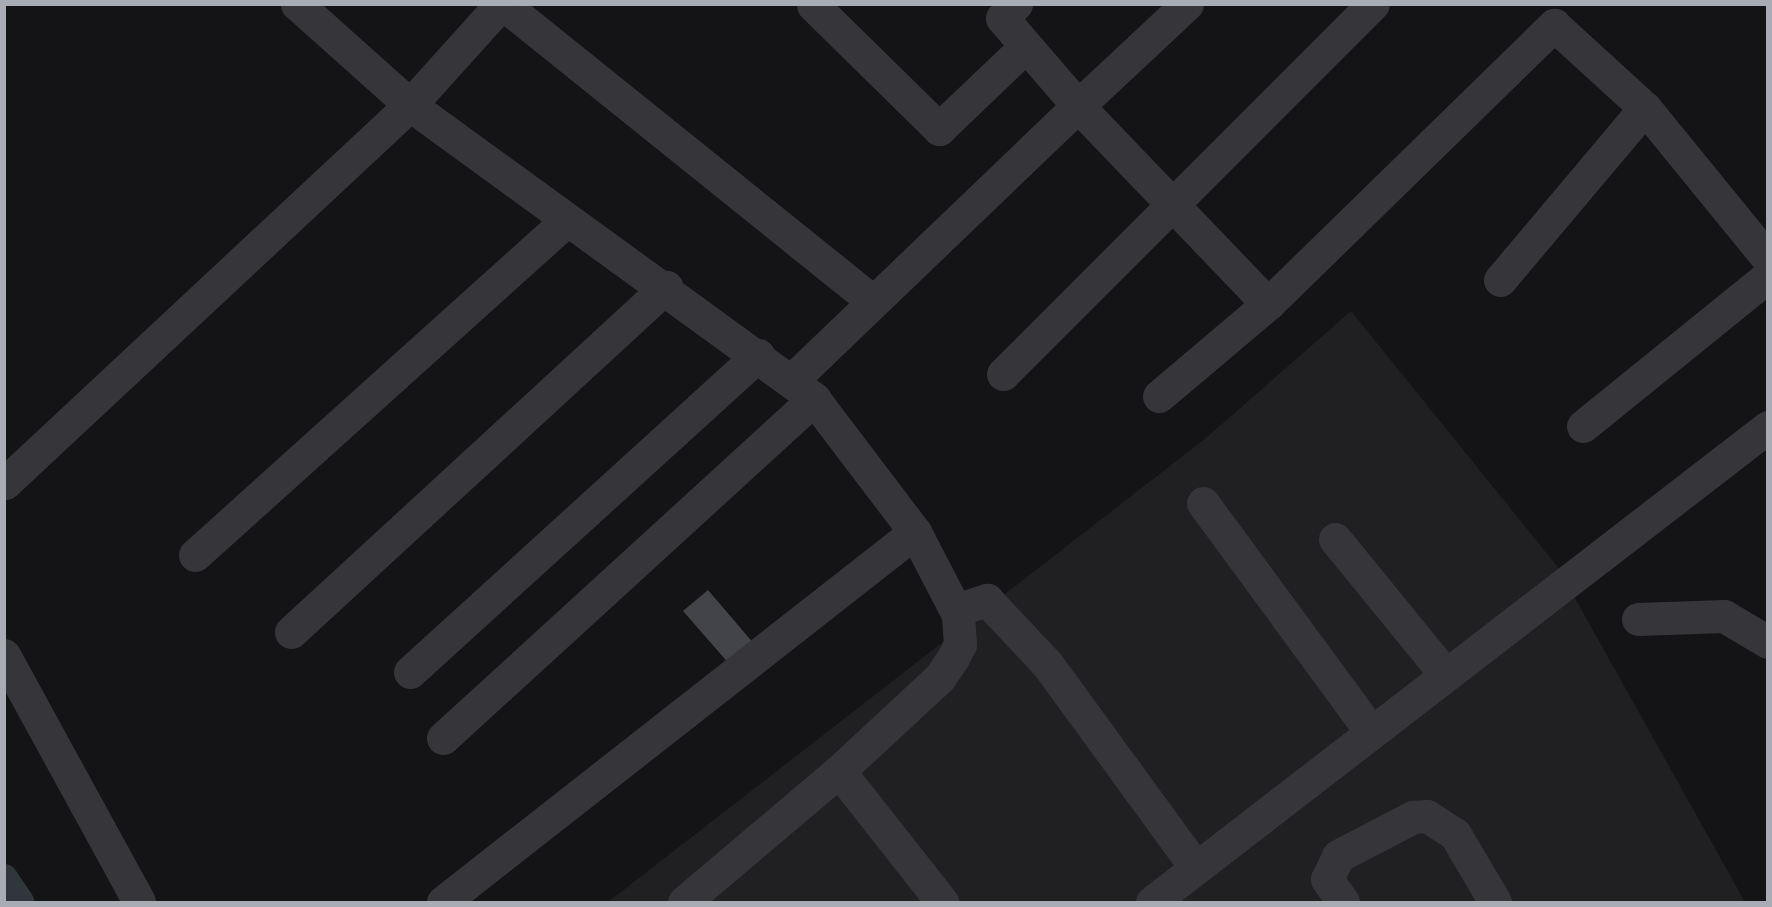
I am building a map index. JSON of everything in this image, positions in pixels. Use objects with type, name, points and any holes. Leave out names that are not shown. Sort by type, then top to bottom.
[{"type":"street","points":[[297,4],[410,105],[565,222],[666,287],[802,390],[915,532],[956,610],[960,644],[940,678],[839,771],[684,903]]},
{"type":"street","points":[[4,483],[410,105],[502,4],[871,300]]},
{"type":"street","points":[[442,738],[802,390],[871,300],[1186,4]]},
{"type":"street","points":[[1003,374],[1177,205],[1373,4]]},
{"type":"street","points":[[813,5],[939,129],[1026,46]]},
{"type":"street","points":[[1002,9],[1026,46],[1078,106],[1177,205],[1268,304]]},
{"type":"street","points":[[1159,396],[1268,304],[1554,25],[1645,108],[1767,259]]},
{"type":"street","points":[[1500,280],[1645,108]]},
{"type":"street","points":[[195,555],[565,222]]},
{"type":"street","points":[[1583,426],[1767,276]]},
{"type":"street","points":[[291,632],[666,287]]},
{"type":"street","points":[[410,672],[758,355]]},
{"type":"street","points":[[1152,903],[1767,427]]},
{"type":"street","points":[[1203,503],[1371,732]]},
{"type":"street","points":[[444,903],[915,532]]},
{"type":"street","points":[[1335,539],[1445,674]]},
{"type":"street","points":[[956,610],[987,600],[1048,664],[1196,868]]},
{"type":"street","points":[[1638,619],[1724,616],[1767,642]]},
{"type":"street","points":[[4,655],[140,903]]},
{"type":"street","points":[[839,771],[942,903]]},
{"type":"street","points":[[1343,903],[1328,879],[1338,856],[1413,817],[1427,816],[1455,834],[1495,903]]},
{"type":"shaded area","points":[[1351,311],[1557,566],[1745,902],[608,902],[1206,438]]},
{"type":"building","points":[[708,590],[755,645],[731,666],[683,611]]},
{"type":"waterway","points":[[4,878],[20,902]]}]
